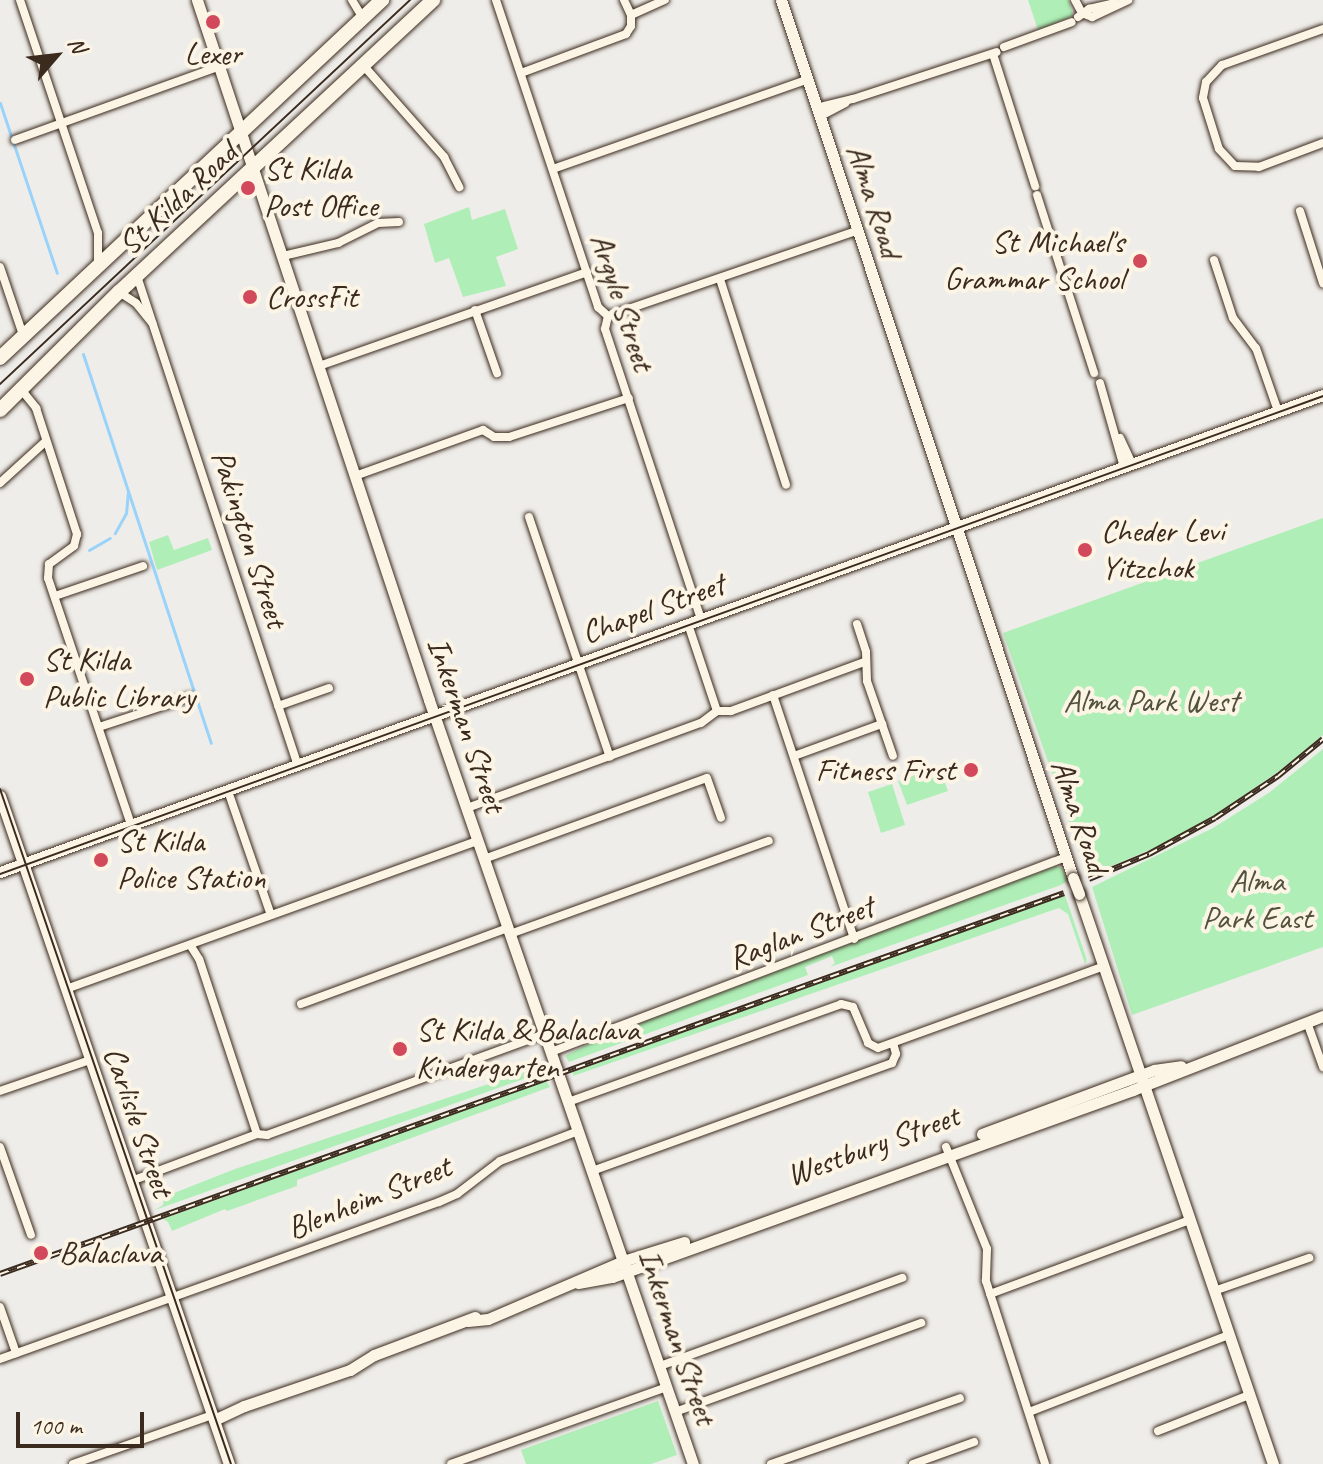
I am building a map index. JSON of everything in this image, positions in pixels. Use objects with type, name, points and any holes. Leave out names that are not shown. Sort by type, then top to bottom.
[{"type":"highway","name":"St Kilda Road","points":[[0,358],[382,0]]},
{"type":"highway","name":"St Kilda Road","points":[[0,410],[119,292],[433,0]]},
{"type":"street","points":[[20,0],[98,233],[98,265]]},
{"type":"street","name":"Inkerman Street","points":[[197,0],[435,716],[693,1464]]},
{"type":"street","points":[[352,0],[363,18]]},
{"type":"street","name":"Argyle Street","points":[[496,0],[598,307],[608,316],[605,329],[701,620]]},
{"type":"street","points":[[521,73],[626,34],[631,26],[631,15],[624,0]]},
{"type":"street","points":[[631,15],[665,0]]},
{"type":"street","name":"Alma Road","points":[[781,0],[954,528],[1273,1464]]},
{"type":"street","points":[[1075,0],[1077,17]]},
{"type":"street","points":[[817,112],[987,52],[998,51],[1077,17],[1092,17],[1125,1]]},
{"type":"street","points":[[1323,29],[1222,65],[1206,82],[1203,98],[1219,149],[1235,166],[1259,167],[1323,143]]},
{"type":"street","points":[[998,51],[1036,191],[1094,373]]},
{"type":"street","points":[[363,65],[444,157],[459,187]]},
{"type":"street","points":[[15,140],[220,66]]},
{"type":"street","points":[[553,169],[806,80]]},
{"type":"street","points":[[1300,211],[1323,283]]},
{"type":"street","points":[[283,256],[338,243],[378,223],[399,222]]},
{"type":"street","points":[[608,316],[856,231]]},
{"type":"street","points":[[98,233],[106,242],[120,245]]},
{"type":"street","points":[[1214,260],[1233,318],[1256,348],[1278,411]]},
{"type":"street","points":[[0,267],[23,335]]},
{"type":"street","points":[[319,366],[587,272]]},
{"type":"street","name":"Pakington Street","points":[[137,276],[298,766]]},
{"type":"street","points":[[720,279],[786,485]]},
{"type":"street","name":"Pakington Street","points":[[119,292],[136,303],[154,327]]},
{"type":"street","points":[[475,310],[497,373]]},
{"type":"street","points":[[1100,383],[1128,466]]},
{"type":"street","points":[[20,388],[34,405],[77,539],[70,549],[49,564],[48,578],[131,825]]},
{"type":"street","name":"Chapel Street","points":[[0,872],[1323,395]]},
{"type":"street","points":[[355,476],[483,430],[498,438],[509,437],[629,398]]},
{"type":"street","points":[[0,483],[46,441]]},
{"type":"street","points":[[529,517],[610,757]]},
{"type":"street","points":[[55,596],[143,566]]},
{"type":"street","points":[[688,624],[717,711]]},
{"type":"street","points":[[857,624],[866,652],[867,681],[893,756]]},
{"type":"street","points":[[467,808],[701,723],[717,711],[726,713],[864,662]]},
{"type":"street","points":[[278,706],[329,688]]},
{"type":"street","points":[[773,695],[854,939]]},
{"type":"street","points":[[99,727],[190,697]]},
{"type":"street","points":[[794,756],[882,724]]},
{"type":"street","points":[[484,859],[707,778],[721,818]]},
{"type":"street","points":[[228,791],[271,915]]},
{"type":"street","name":"Carlisle Street","points":[[0,796],[229,1464]]},
{"type":"street","points":[[66,989],[478,841]]},
{"type":"street","points":[[301,1004],[769,841]]},
{"type":"street","name":"Raglan Street","points":[[551,1052],[1066,857]]},
{"type":"street","points":[[191,946],[199,959],[257,1135]]},
{"type":"street","points":[[568,1102],[844,1003],[853,1007],[870,1045],[878,1048],[1104,966]]},
{"type":"street","name":"Westbury Street","points":[[212,1416],[350,1370],[374,1355],[468,1321],[503,1312],[1323,1016]]},
{"type":"street","points":[[1307,1022],[1323,1067]]},
{"type":"street","points":[[131,1181],[545,1034]]},
{"type":"street","points":[[592,1171],[892,1063],[896,1054],[893,1043]]},
{"type":"street","points":[[0,1091],[90,1060]]},
{"type":"street","name":"Blenheim Street","points":[[0,1359],[446,1199],[500,1161],[578,1131]]},
{"type":"street","points":[[0,1147],[31,1235]]},
{"type":"street","points":[[947,1151],[987,1249],[986,1281],[1045,1464]]},
{"type":"street","points":[[990,1294],[1190,1220]]},
{"type":"street","points":[[1214,1291],[1309,1258]]},
{"type":"street","points":[[660,1366],[902,1278]]},
{"type":"street","points":[[0,1307],[16,1353]]},
{"type":"street","points":[[675,1412],[921,1323]]},
{"type":"street","points":[[1029,1412],[1229,1335]]},
{"type":"street","points":[[451,1464],[667,1387]]},
{"type":"street","points":[[1158,1431],[1249,1395]]},
{"type":"street","points":[[771,1464],[960,1398]]},
{"type":"street","points":[[73,1464],[212,1416]]},
{"type":"street","points":[[913,1464],[974,1442]]},
{"type":"green space","points":[[1028,0],[1069,0],[1073,16],[1038,30]]},
{"type":"green space","points":[[469,207],[472,220],[505,209],[518,249],[496,257],[506,286],[463,297],[449,258],[435,263],[424,224]]},
{"type":"green space","name":"Alma Park West","points":[[1323,518],[1323,735],[1282,769],[1218,813],[1161,845],[1088,876],[1003,633]]},
{"type":"green space","points":[[168,535],[174,550],[208,538],[212,550],[157,570],[149,542]]},
{"type":"green space","name":"Alma Park East","points":[[1323,749],[1323,947],[1132,1015],[1092,887],[1213,828],[1270,792]]},
{"type":"green space","points":[[939,767],[948,791],[907,805],[898,781]]},
{"type":"green space","points":[[892,784],[905,825],[881,833],[868,792]]},
{"type":"green space","points":[[1056,866],[1062,868],[1067,881],[1061,885],[830,967],[835,963],[832,956],[805,967],[808,975],[569,1062],[565,1056],[598,1039]]},
{"type":"green space","points":[[1065,895],[1087,960],[1085,964],[1068,914],[1059,908],[573,1076],[573,1072]]},
{"type":"green space","points":[[542,1066],[543,1072],[155,1210],[163,1205],[164,1197],[235,1169]]},
{"type":"green space","points":[[546,1081],[550,1087],[297,1180],[297,1186],[227,1211],[225,1209],[172,1231],[163,1219]]},
{"type":"green space","points":[[658,1401],[677,1455],[651,1464],[526,1464],[521,1450]]},
{"type":"waterway","points":[[0,103],[57,273]]},
{"type":"waterway","points":[[83,354],[128,491],[126,513],[115,533]]},
{"type":"waterway","points":[[128,491],[211,743]]},
{"type":"waterway","points":[[89,550],[110,538]]},
{"type":"tram line","points":[[0,384],[410,0]]},
{"type":"tram line","points":[[0,874],[1323,396]]},
{"type":"tram line","points":[[0,789],[231,1464]]},
{"type":"railway","points":[[1089,879],[1149,854],[1215,818],[1278,776],[1323,739]]},
{"type":"railway","points":[[0,1274],[1064,893]]},
{"type":"place","name":"Lexer","points":[[213,22]]},
{"type":"place","name":"St Kilda Post Office","points":[[248,188]]},
{"type":"place","name":"St Michael's Grammar School","points":[[1140,261]]},
{"type":"place","name":"CrossFit","points":[[250,297]]},
{"type":"place","name":"Cheder Levi Yitzchok","points":[[1085,550]]},
{"type":"place","name":"St Kilda Public Library","points":[[27,679]]},
{"type":"place","name":"Fitness First","points":[[971,770]]},
{"type":"place","name":"St Kilda Police Station","points":[[101,860]]},
{"type":"place","name":"St Kilda & Balaclava Kindergarten","points":[[400,1049]]},
{"type":"place","name":"Balaclava","points":[[41,1253]]}]
